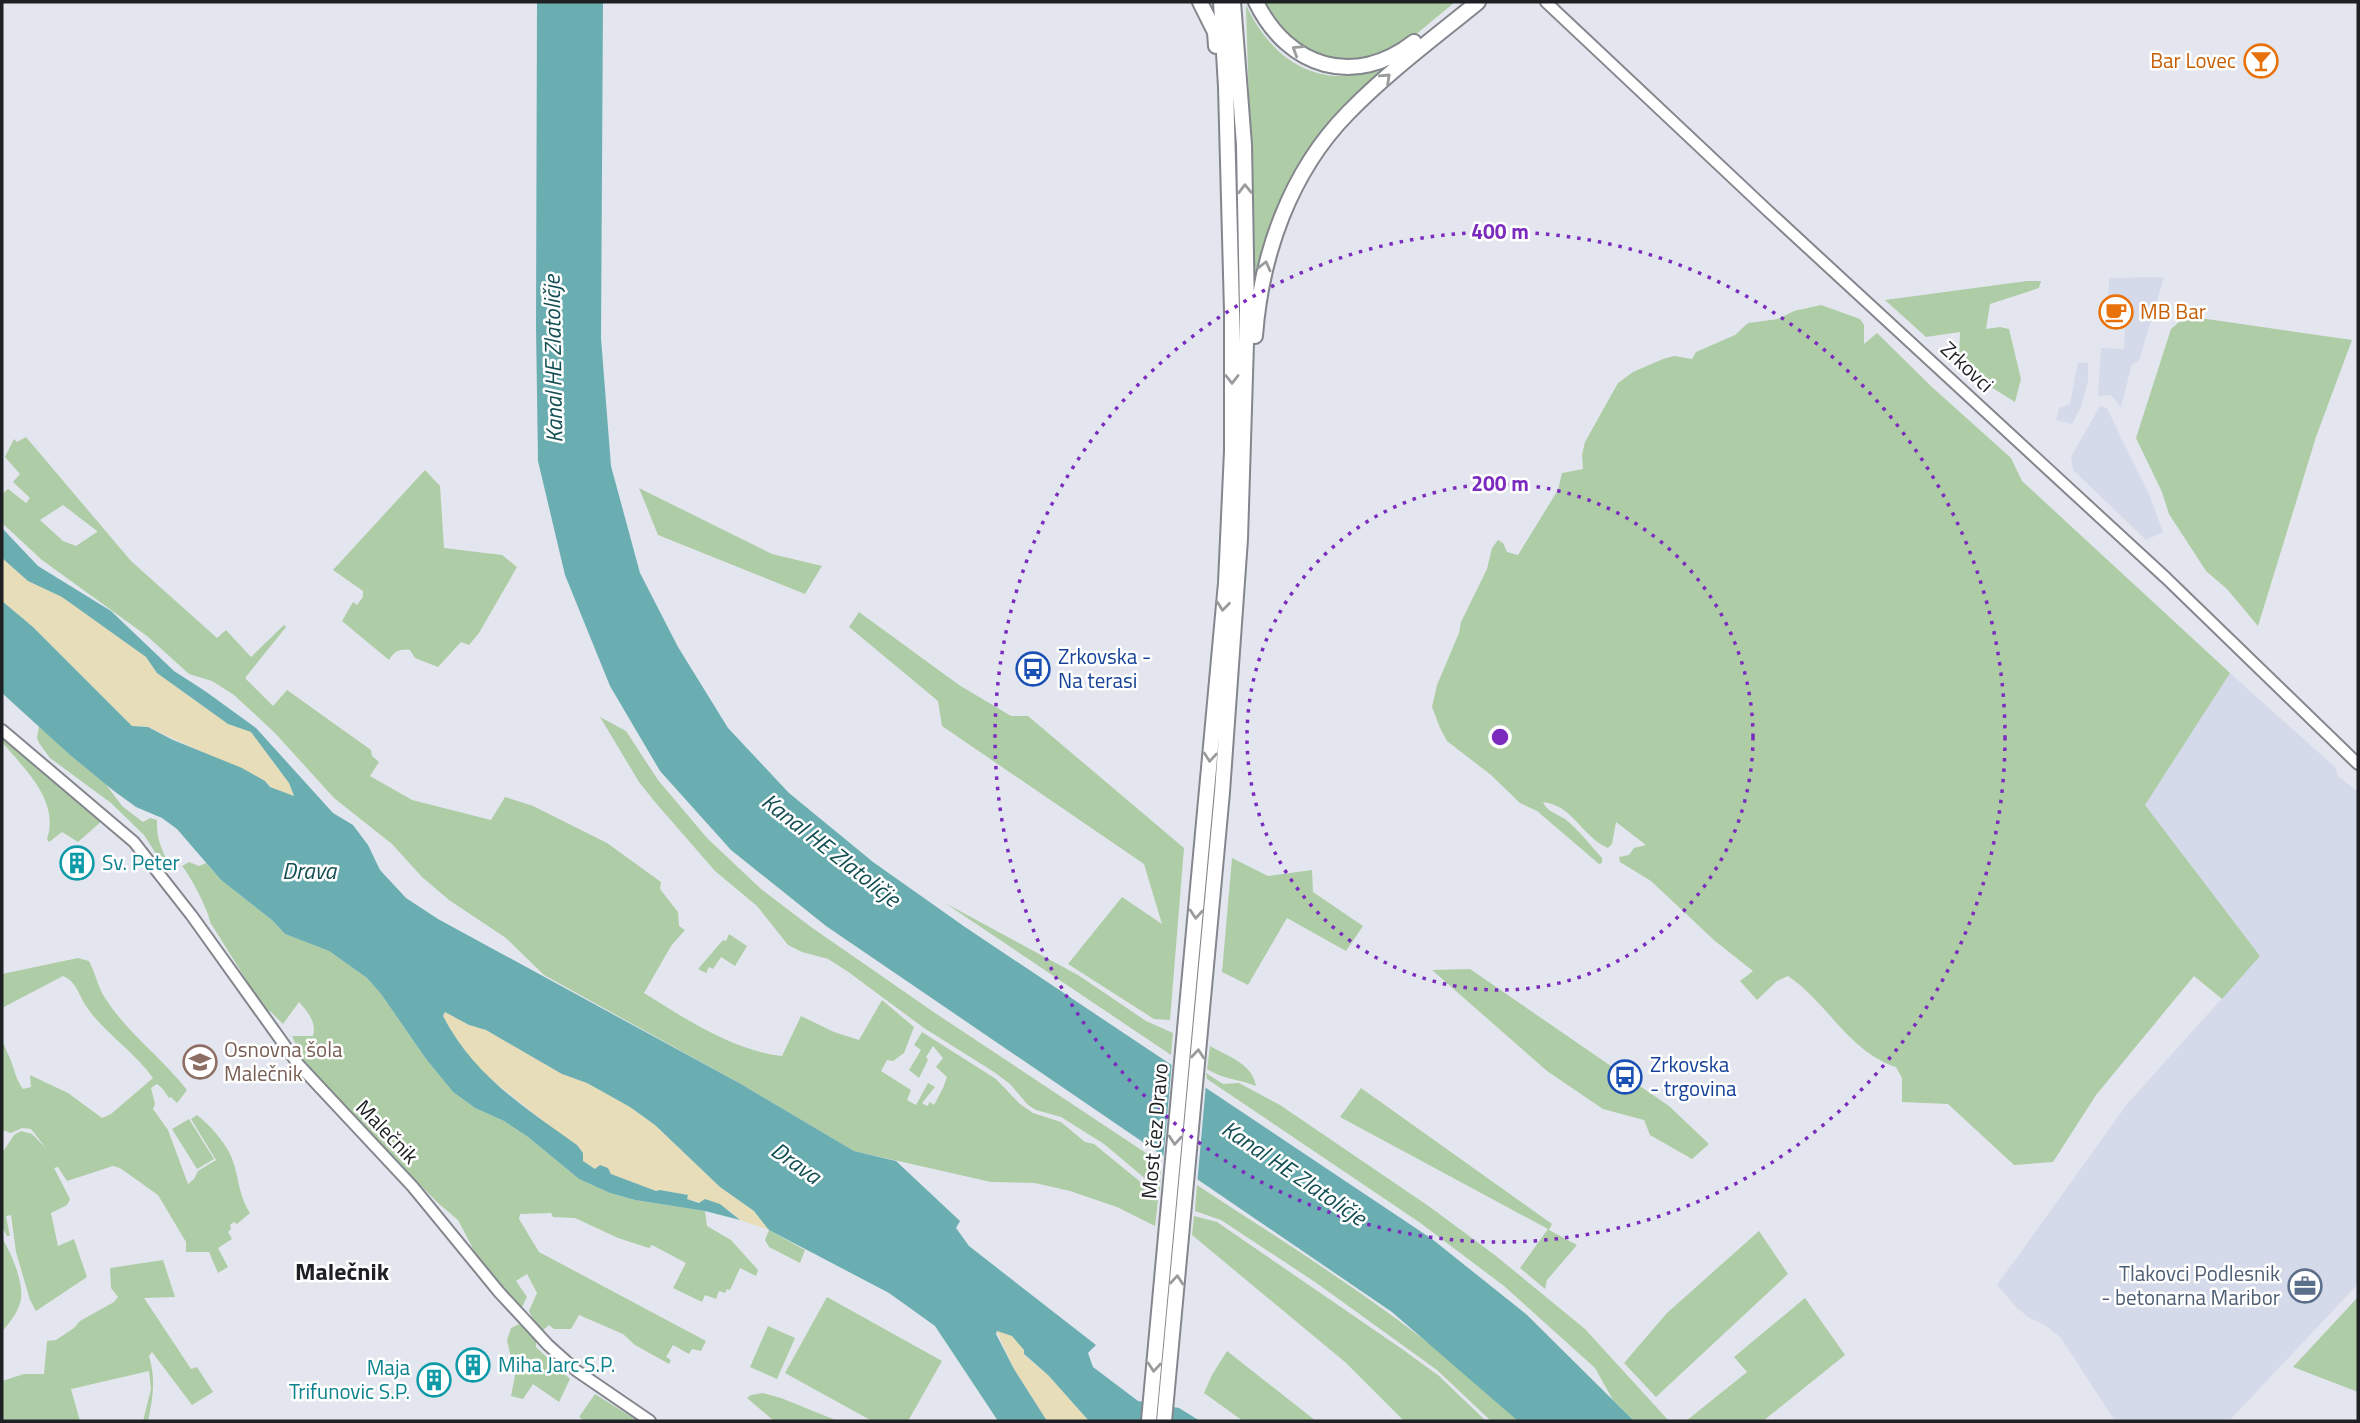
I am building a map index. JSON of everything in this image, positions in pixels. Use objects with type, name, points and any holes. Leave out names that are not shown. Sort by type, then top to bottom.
[{"type":"highway","points":[[1200,2],[1215,32],[1218,77],[1226,87]]},
{"type":"highway","points":[[1220,726],[1233,451],[1232,310],[1221,2]]},
{"type":"highway","points":[[1220,726],[1240,539],[1247,310],[1244,145],[1233,2]]},
{"type":"highway","points":[[1256,2],[1271,26],[1290,47],[1318,61],[1349,68],[1384,61],[1477,2]]},
{"type":"highway","points":[[1244,405],[1251,396],[1257,311],[1270,247],[1306,166],[1347,114],[1404,62],[1477,2]]},
{"type":"highway","name":"Most čez Dravo","points":[[1149,1421],[1207,790],[1220,726]]},
{"type":"highway","name":"Most čez Dravo","points":[[1164,1421],[1217,857],[1222,792],[1220,726]]},
{"type":"street","name":"Zrkovci","points":[[1546,2],[2166,578],[2358,764]]},
{"type":"street","name":"Malečnik","points":[[2,730],[134,842],[192,916],[298,1065],[413,1187],[499,1292],[548,1345],[576,1371],[650,1421]]},
{"type":"shaded area","points":[[2164,277],[2139,361],[2132,364],[2121,407],[2111,395],[2098,396],[2101,348],[2124,349],[2126,305],[2108,303],[2109,278]]},
{"type":"shaded area","points":[[2078,362],[2088,363],[2088,381],[2081,407],[2072,424],[2056,420],[2059,408],[2070,404]]},
{"type":"shaded area","points":[[2100,406],[2107,408],[2149,494],[2163,532],[2146,540],[2073,470],[2071,457]]},
{"type":"shaded area","points":[[2230,673],[2335,767],[2338,776],[2358,792],[2358,1284],[2229,1421],[2115,1421],[2061,1338],[2045,1325],[2028,1317],[1997,1285],[2128,1103],[2260,956],[2144,805]]},
{"type":"green space","points":[[1262,2],[1455,2],[1403,45],[1359,64],[1313,55],[1279,31]]},
{"type":"green space","points":[[1246,5],[1273,46],[1308,70],[1328,75],[1350,76],[1372,71],[1396,60],[1342,113],[1305,157],[1283,198],[1257,279],[1254,278]]},
{"type":"green space","points":[[2041,281],[2039,288],[1990,304],[1986,329],[2009,329],[2021,379],[2015,402],[1983,382],[1959,361],[1960,332],[1926,337],[1885,300]]},
{"type":"green space","points":[[1821,305],[1860,319],[1864,325],[1864,344],[1877,333],[2011,458],[2022,481],[2230,673],[2145,805],[2260,956],[2222,999],[2194,976],[2096,1095],[2053,1162],[2014,1165],[1948,1104],[1902,1102],[1902,1078],[1896,1067],[1865,1050],[1815,999],[1788,976],[1777,981],[1757,1000],[1740,981],[1753,971],[1715,941],[1651,881],[1620,862],[1619,857],[1629,855],[1634,848],[1646,845],[1616,822],[1612,844],[1608,848],[1591,837],[1562,809],[1543,802],[1549,810],[1575,828],[1602,858],[1602,863],[1599,864],[1537,811],[1520,803],[1491,775],[1447,741],[1432,707],[1437,685],[1461,622],[1487,569],[1492,548],[1498,540],[1503,543],[1507,552],[1518,555],[1558,490],[1562,473],[1583,469],[1585,442],[1618,383],[1633,372],[1663,359],[1674,356],[1692,359],[1696,352],[1735,335],[1748,323],[1778,319],[1794,311]]},
{"type":"green space","points":[[2186,316],[2352,340],[2316,437],[2258,626],[2227,589],[2206,571],[2169,514],[2162,492],[2136,438],[2171,329]]},
{"type":"green space","points":[[26,437],[131,561],[217,638],[226,630],[251,657],[284,625],[286,627],[245,678],[273,706],[287,690],[371,750],[372,756],[379,762],[370,776],[412,800],[491,820],[505,797],[533,806],[607,843],[661,882],[660,889],[678,912],[679,926],[685,930],[671,946],[644,993],[693,1023],[728,1040],[746,1048],[782,1056],[801,1016],[834,1032],[859,1040],[882,1000],[914,1027],[904,1053],[893,1061],[887,1060],[881,1071],[911,1090],[907,1100],[916,1105],[928,1083],[935,1087],[922,1103],[927,1106],[930,1102],[934,1105],[947,1077],[936,1067],[943,1058],[933,1046],[919,1078],[909,1070],[921,1050],[914,1045],[922,1032],[996,1079],[1020,1104],[1033,1113],[1061,1122],[1085,1142],[1094,1144],[1154,1193],[1158,1200],[1155,1226],[1117,1207],[1070,1191],[1035,1183],[991,1182],[854,1151],[741,1084],[544,975],[506,938],[449,900],[422,877],[392,844],[334,798],[274,732],[234,695],[212,681],[189,674],[147,636],[42,560],[2,523],[2,494],[8,489],[26,503],[30,498],[13,482],[20,474],[5,457],[14,439],[17,442]],"holes":[[[63,505],[97,531],[76,546],[63,541],[40,520]]]},
{"type":"green space","points":[[425,470],[440,486],[444,548],[502,555],[517,567],[479,633],[469,645],[461,642],[438,667],[415,658],[410,650],[398,651],[389,660],[342,621],[353,602],[357,605],[363,597],[363,591],[333,570]]},
{"type":"green space","points":[[639,488],[772,554],[822,566],[805,594],[658,535]]},
{"type":"green space","points":[[859,612],[959,685],[1011,716],[1028,716],[1184,848],[1170,1020],[1154,1019],[1068,964],[1122,897],[1162,924],[1144,864],[942,726],[938,701],[849,627]]},
{"type":"green space","points":[[600,717],[626,731],[658,780],[707,838],[761,889],[935,1013],[1161,1163],[1160,1191],[1104,1144],[1061,1117],[1028,1105],[1010,1084],[994,1072],[924,1028],[847,971],[828,959],[788,945],[757,906],[715,871],[655,802],[639,782]]},
{"type":"green space","points":[[39,726],[105,783],[122,806],[143,822],[150,818],[157,820],[159,840],[172,870],[167,871],[144,835],[111,803],[50,758],[37,738]]},
{"type":"green space","points":[[2,736],[103,820],[78,842],[62,832],[49,842],[49,811],[44,798],[29,774],[2,742]]},
{"type":"green space","points":[[1232,858],[1268,876],[1312,870],[1313,892],[1363,926],[1346,951],[1287,918],[1248,985],[1222,972]]},
{"type":"green space","points":[[189,862],[199,866],[206,863],[221,880],[272,920],[285,934],[329,951],[367,978],[453,1092],[475,1108],[504,1121],[528,1137],[579,1179],[610,1193],[635,1200],[705,1211],[707,1226],[731,1240],[758,1270],[756,1276],[740,1268],[730,1290],[727,1289],[725,1293],[719,1291],[716,1299],[705,1295],[702,1302],[673,1288],[686,1263],[652,1245],[649,1248],[618,1238],[575,1218],[553,1217],[551,1213],[520,1214],[519,1219],[539,1252],[706,1341],[701,1351],[692,1349],[689,1354],[673,1345],[666,1357],[671,1360],[669,1364],[635,1345],[623,1334],[579,1315],[571,1329],[554,1329],[549,1325],[542,1331],[536,1326],[529,1311],[537,1293],[527,1274],[516,1281],[527,1297],[521,1309],[480,1262],[458,1220],[309,1072],[292,1036],[313,1036],[314,1026],[310,1017],[299,1002],[283,1024],[270,1011],[267,1013],[210,922],[199,893],[182,866]]},
{"type":"green space","points":[[945,903],[1078,975],[1146,1021],[1173,1033],[1171,1055]]},
{"type":"green space","points":[[729,934],[747,946],[735,966],[721,957],[713,969],[709,967],[706,973],[698,969],[723,940],[726,941]]},
{"type":"green space","points":[[78,958],[89,961],[101,992],[116,1013],[187,1090],[177,1103],[157,1084],[151,1088],[155,1104],[153,1109],[168,1130],[188,1184],[198,1171],[216,1160],[191,1119],[197,1115],[224,1143],[230,1154],[250,1213],[237,1224],[234,1222],[230,1225],[228,1232],[232,1239],[218,1248],[228,1267],[218,1273],[209,1252],[186,1252],[186,1242],[158,1195],[120,1168],[113,1166],[67,1181],[58,1167],[54,1168],[70,1199],[67,1205],[51,1213],[58,1246],[74,1239],[87,1277],[36,1311],[30,1300],[16,1252],[11,1215],[6,1216],[10,1236],[7,1236],[2,1227],[2,1153],[14,1135],[21,1131],[32,1134],[46,1148],[31,1129],[22,1128],[11,1133],[2,1130],[2,1038],[23,1089],[31,1087],[30,1075],[68,1093],[102,1118],[111,1114],[153,1078],[93,1016],[74,985],[63,976],[2,1008],[2,974]]},
{"type":"green space","points":[[1470,969],[1669,1106],[1709,1144],[1692,1159],[1650,1135],[1644,1120],[1603,1109],[1547,1071],[1432,970]]},
{"type":"green space","points":[[1210,1046],[1245,1066],[1254,1078],[1256,1086],[1207,1069]]},
{"type":"green space","points":[[1206,1073],[1223,1084],[1239,1083],[1280,1105],[1430,1207],[1496,1256],[1585,1329],[1669,1421],[1634,1421],[1613,1400],[1595,1368],[1504,1286],[1419,1222],[1207,1079]]},
{"type":"green space","points":[[1361,1088],[1552,1224],[1549,1230],[1577,1245],[1547,1280],[1545,1289],[1520,1268],[1548,1229],[1340,1117]]},
{"type":"green space","points":[[189,1119],[214,1159],[197,1169],[172,1129]]},
{"type":"green space","points":[[1197,1185],[1393,1316],[1455,1364],[1519,1421],[1491,1421],[1437,1370],[1315,1282],[1221,1220],[1195,1211]]},
{"type":"green space","points":[[1194,1216],[1217,1222],[1402,1349],[1439,1376],[1486,1421],[1404,1421],[1345,1362],[1192,1235]]},
{"type":"green space","points":[[769,1230],[805,1250],[800,1263],[769,1247],[765,1240]]},
{"type":"green space","points":[[1759,1231],[1788,1274],[1656,1397],[1624,1363],[1667,1313]]},
{"type":"green space","points":[[2,1238],[17,1270],[21,1296],[17,1311],[2,1332]]},
{"type":"green space","points":[[163,1260],[175,1297],[144,1298],[191,1369],[197,1367],[213,1392],[192,1405],[152,1352],[149,1356],[153,1388],[148,1421],[143,1421],[151,1389],[149,1371],[71,1389],[80,1421],[2,1421],[2,1381],[24,1374],[44,1374],[47,1341],[56,1340],[118,1297],[111,1288],[110,1268]]},
{"type":"green space","points":[[827,1297],[942,1361],[908,1421],[872,1421],[785,1373]]},
{"type":"green space","points":[[2358,1297],[2358,1392],[2293,1367]]},
{"type":"green space","points":[[1805,1298],[1845,1355],[1763,1421],[1686,1421],[1747,1372],[1734,1357]]},
{"type":"green space","points":[[519,1324],[536,1340],[536,1347],[570,1379],[559,1402],[533,1384],[523,1399],[511,1396],[515,1376],[507,1340],[511,1328]]},
{"type":"green space","points":[[768,1326],[795,1338],[777,1379],[750,1367]]},
{"type":"green space","points":[[1227,1351],[1316,1421],[1243,1421],[1204,1393]]},
{"type":"green space","points":[[763,1393],[838,1421],[774,1421],[747,1398]]},
{"type":"green space","points":[[595,1394],[638,1421],[585,1421],[579,1417]]},
{"type":"sand","points":[[2,558],[28,581],[62,597],[146,657],[157,673],[228,724],[251,732],[289,783],[294,797],[148,727],[132,726],[33,627],[2,601]]},
{"type":"sand","points":[[445,1012],[469,1025],[486,1030],[562,1074],[587,1083],[630,1107],[655,1125],[720,1187],[754,1211],[769,1230],[740,1220],[729,1210],[687,1199],[688,1195],[656,1191],[595,1169],[583,1161],[583,1153],[477,1068],[455,1039],[443,1016]]},
{"type":"sand","points":[[996,1330],[1012,1336],[1025,1351],[1024,1355],[1048,1375],[1089,1421],[1047,1421],[1014,1369]]},
{"type":"water","name":"Kanal HE Zlatoličje","points":[[537,2],[603,2],[601,338],[611,466],[640,573],[678,647],[728,728],[789,793],[873,862],[965,927],[1432,1239],[1526,1314],[1634,1421],[1518,1421],[1392,1312],[826,926],[731,850],[660,771],[610,686],[565,575],[538,461]]},
{"type":"water","name":"Drava","points":[[2,528],[38,566],[111,611],[174,671],[256,728],[333,813],[353,825],[368,845],[380,870],[406,898],[438,919],[741,1084],[854,1151],[896,1161],[960,1221],[956,1228],[969,1246],[1096,1345],[1088,1353],[1093,1367],[1138,1401],[1179,1408],[1200,1421],[1089,1421],[1048,1375],[1024,1354],[1024,1350],[1012,1336],[997,1331],[996,1334],[1014,1369],[1047,1421],[998,1421],[935,1326],[889,1293],[769,1230],[754,1211],[720,1187],[655,1125],[630,1107],[587,1083],[562,1074],[486,1030],[469,1025],[445,1012],[443,1016],[455,1037],[485,1073],[519,1103],[577,1145],[583,1153],[583,1161],[595,1169],[600,1165],[608,1168],[611,1174],[656,1191],[688,1195],[687,1199],[699,1203],[705,1199],[720,1204],[740,1220],[610,1193],[579,1179],[528,1137],[504,1121],[475,1108],[453,1092],[367,978],[329,951],[285,934],[272,920],[221,880],[177,829],[162,818],[136,807],[114,791],[2,693],[2,601],[33,627],[132,726],[148,727],[242,768],[265,781],[270,787],[294,796],[289,783],[251,732],[228,724],[157,673],[146,657],[62,597],[28,581],[2,558]]},
{"type":"pier","points":[[1172,1061],[1206,1084],[1197,1185],[1163,1162]]},
{"type":"place","name":"Bar Lovec","points":[[2261,61]]},
{"type":"place","name":"MB Bar","points":[[2116,312]]},
{"type":"place","name":"Zrkovska - Na terasi","points":[[1033,669]]},
{"type":"place","name":"Sv. Peter","points":[[77,863]]},
{"type":"place","name":"Osnovna šola Malečnik","points":[[200,1062]]},
{"type":"place","name":"Zrkovska - trgovina","points":[[1625,1077]]},
{"type":"place","name":"Tlakovci Podlesnik - betonarna Maribor","points":[[2305,1286]]},
{"type":"place","name":"Miha Jarc S.P.","points":[[473,1365]]},
{"type":"place","name":"Maja Trifunovic S.P.","points":[[434,1380]]},
{"type":"district","name":"Malečnik","points":[[342,1272]]}]
